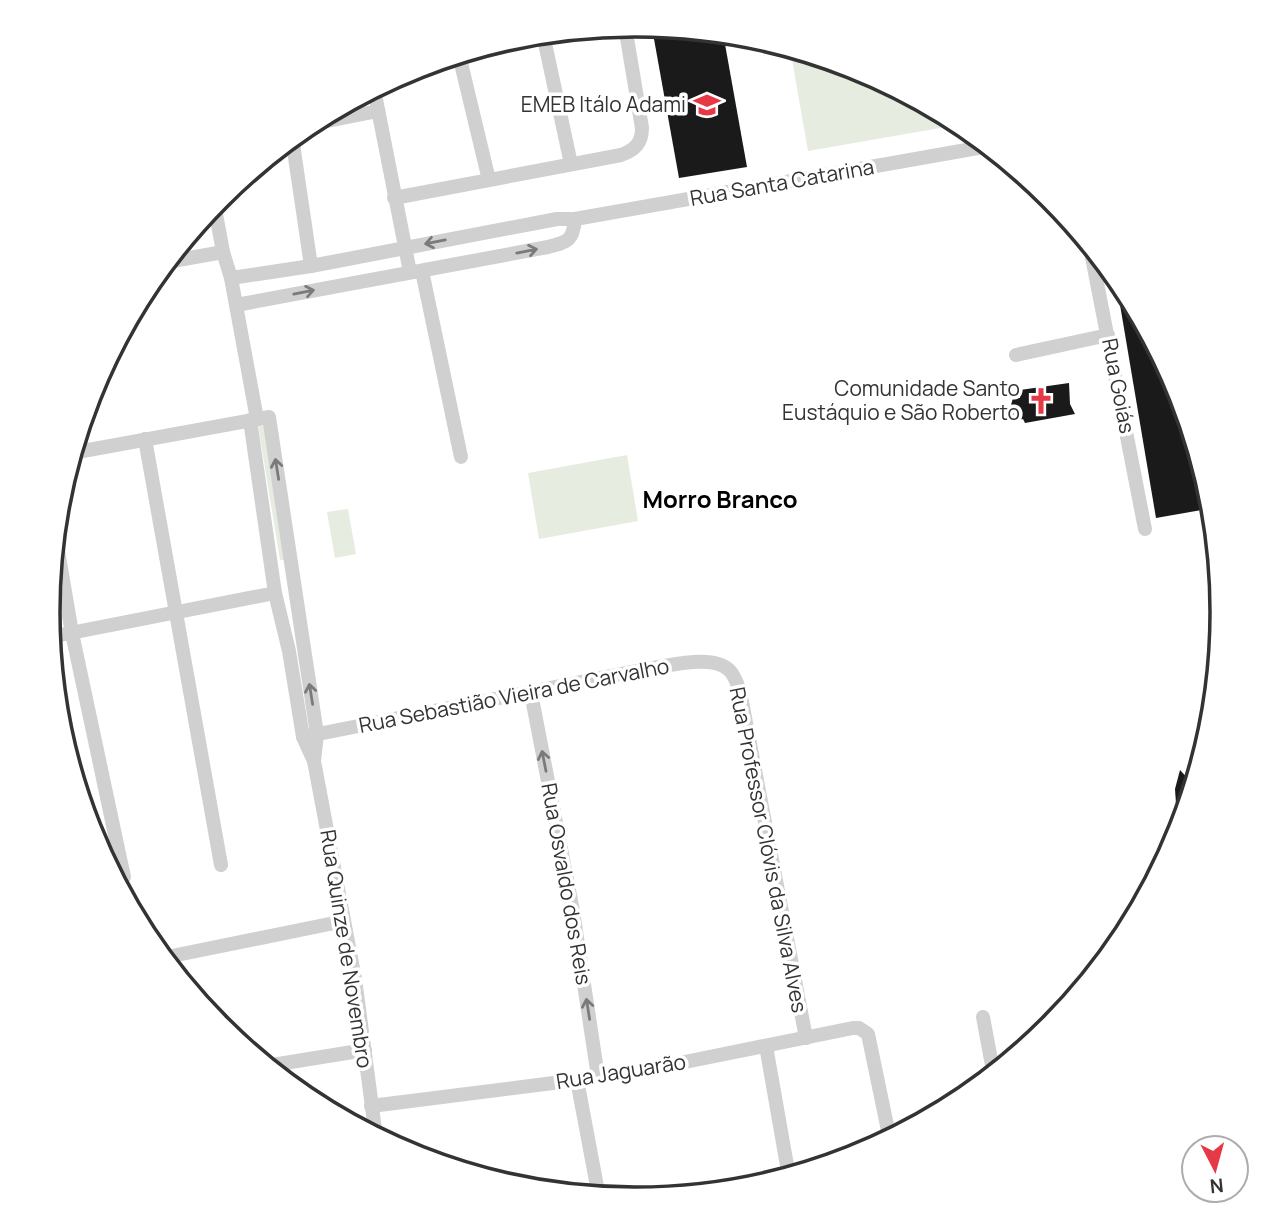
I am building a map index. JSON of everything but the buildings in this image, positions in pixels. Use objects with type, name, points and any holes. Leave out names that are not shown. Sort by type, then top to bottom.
[{"type":"street","points":[[394,198],[621,155],[635,148],[642,137],[641,116],[627,37]]},
{"type":"street","points":[[545,44],[571,164]]},
{"type":"street","points":[[461,64],[489,180]]},
{"type":"street","points":[[376,99],[405,247],[416,271],[460,457]]},
{"type":"street","points":[[341,118],[378,111]]},
{"type":"street","name":"Rua Santa Catarina","points":[[231,278],[311,266],[557,219],[575,219],[975,148]]},
{"type":"street","points":[[294,150],[311,266]]},
{"type":"street","name":"Rua Quinze de Novembro","points":[[217,218],[292,568],[310,736],[344,921],[374,1125]]},
{"type":"street","points":[[236,304],[563,243],[573,233],[575,219]]},
{"type":"street","points":[[182,259],[223,252]]},
{"type":"street","name":"Rua Goiás","points":[[1094,264],[1145,529]]},
{"type":"street","points":[[1016,355],[1108,335]]},
{"type":"street","points":[[83,451],[259,419]]},
{"type":"street","name":"Rua Quinze de Novembro","points":[[259,419],[275,593],[310,736]]},
{"type":"street","points":[[145,439],[221,865]]},
{"type":"street","points":[[273,571],[292,568]]},
{"type":"street","points":[[61,571],[72,634],[124,876]]},
{"type":"street","points":[[61,636],[275,593]]},
{"type":"street","name":"Rua Sebastião Vieira de Carvalho","points":[[310,736],[651,668],[692,662],[710,662],[724,666]]},
{"type":"street","name":"Rua Professor Clóvis da Silva Alves","points":[[724,666],[734,676],[743,707],[806,1038]]},
{"type":"street","name":"Rua Osvaldo dos Reis","points":[[531,693],[573,911],[598,1077]]},
{"type":"street","points":[[174,956],[344,921]]},
{"type":"street","points":[[982,1017],[992,1064]]},
{"type":"street","name":"Rua Jaguarão","points":[[371,1106],[598,1077],[859,1028],[868,1034],[888,1130]]},
{"type":"street","points":[[766,1046],[787,1168]]},
{"type":"street","points":[[279,1064],[365,1050]]},
{"type":"street","points":[[577,1080],[597,1187]]},
{"type":"shaded area","points":[[792,58],[821,67],[890,96],[944,127],[808,151]]},
{"type":"shaded area","points":[[258,425],[264,426],[285,560],[280,560]]},
{"type":"shaded area","points":[[627,455],[638,521],[539,539],[528,473]]},
{"type":"shaded area","points":[[348,509],[356,554],[335,558],[327,512]]},
{"type":"place","name":"EMEB Itálo Adami","points":[[707,105]]},
{"type":"place","name":"Comunidade Santo Eustáquio e São Roberto","points":[[1041,401]]},
{"type":"district","name":"Morro Branco","points":[[720,500]]}]
